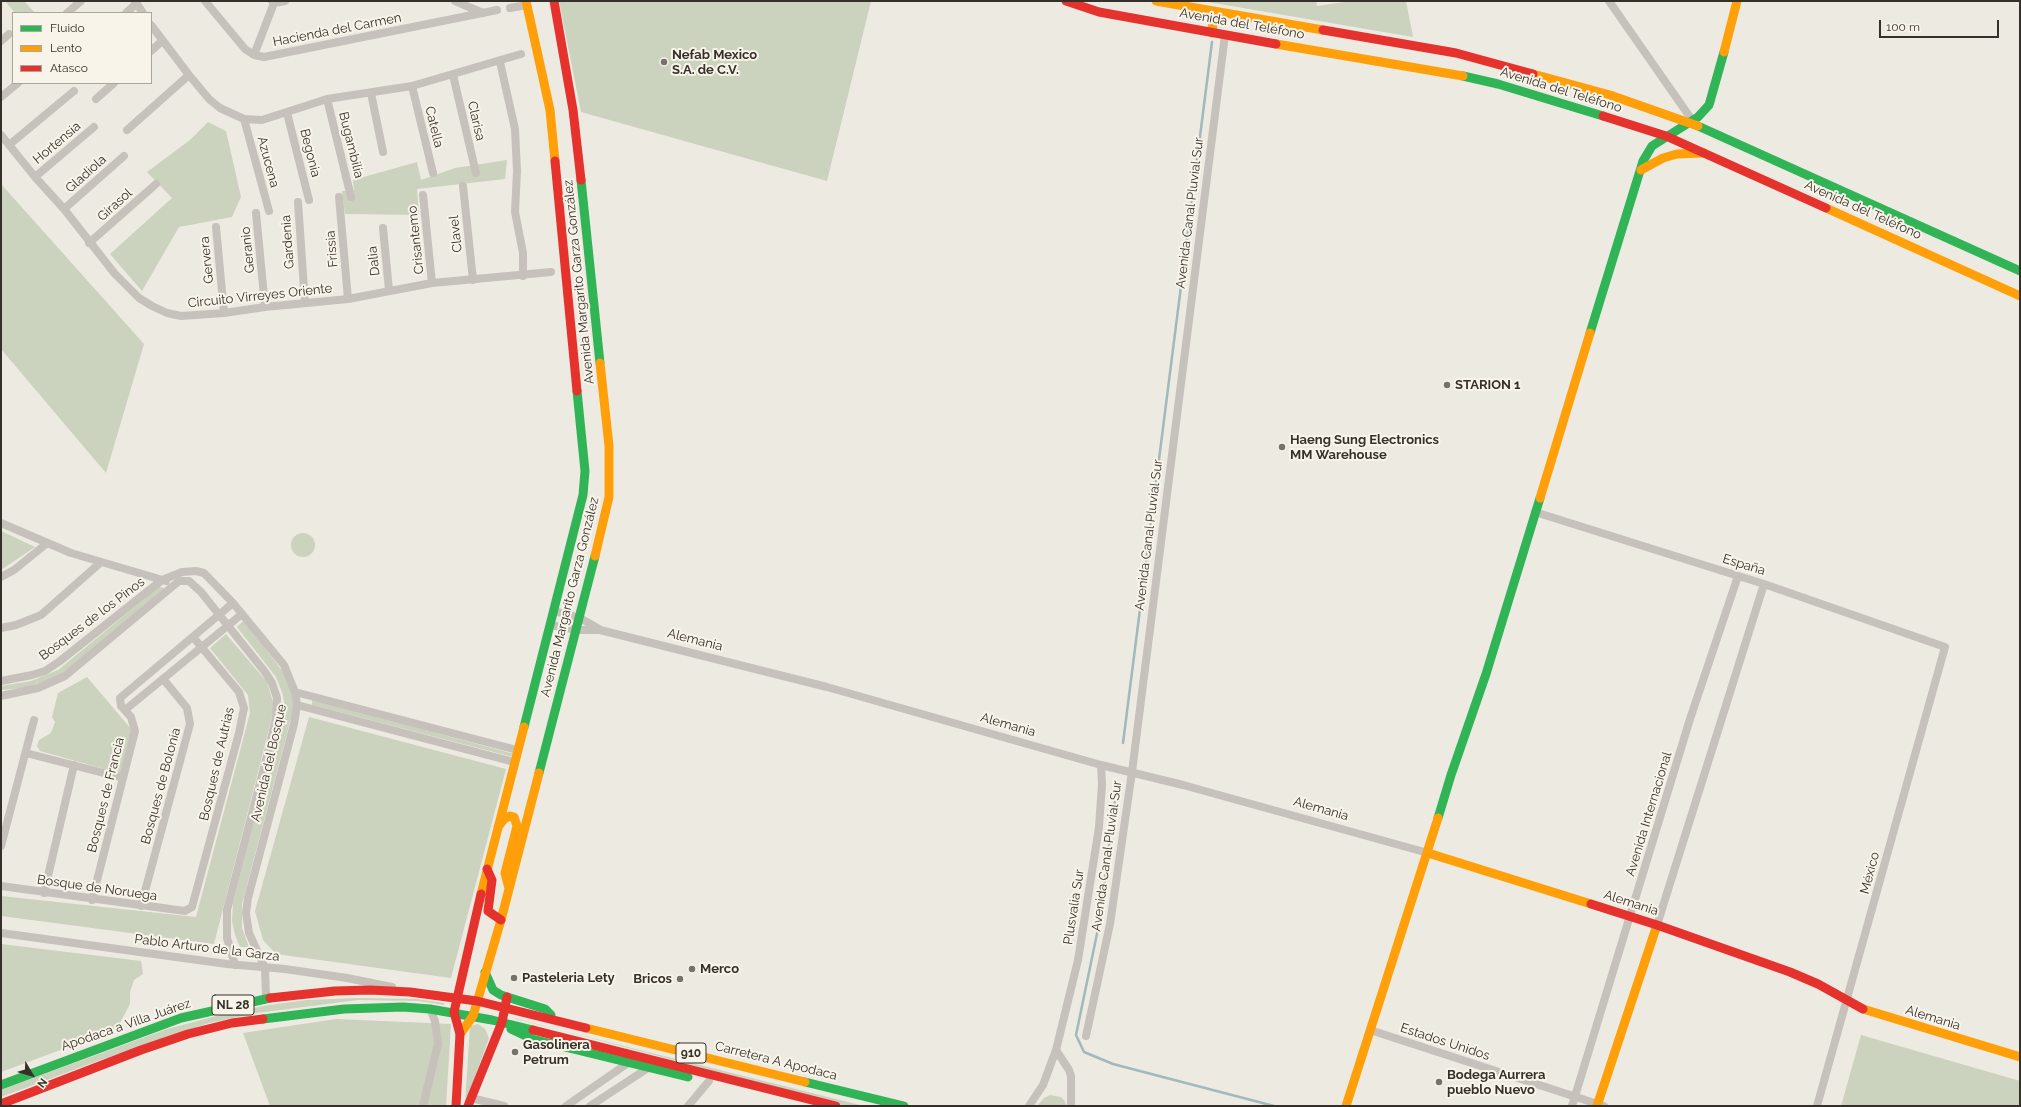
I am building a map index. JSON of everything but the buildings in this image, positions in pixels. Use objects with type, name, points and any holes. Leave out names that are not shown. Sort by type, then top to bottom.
[{"type":"main road","name":"Avenida Margarito Garza González","points":[[473,1016],[501,920],[577,630],[606,518],[609,497],[610,463],[573,110],[554,1]]},
{"type":"main road","name":"Avenida del Teléfono","points":[[1066,1],[1099,12],[1212,33],[1450,73],[1498,84],[1603,116],[1666,136],[2020,296]]},
{"type":"main road","name":"Avenida del Teléfono","points":[[1156,1],[1456,53],[1610,95],[1690,121],[2020,271]]},
{"type":"main road","points":[[1346,1106],[1428,853],[1647,152],[1666,136],[1703,113],[1713,96],[1737,1]]},
{"type":"main road","name":"Avenida Margarito Garza González","points":[[454,1012],[456,998],[497,828],[554,611],[582,495],[584,471],[550,110],[527,3]]},
{"type":"main road","points":[[1212,33],[1214,12]]},
{"type":"main road","points":[[1641,170],[1663,158],[1677,154],[1705,153]]},
{"type":"main road","points":[[497,828],[507,816],[514,817],[516,821],[517,826],[505,873],[509,889]]},
{"type":"main road","name":"Alemania","points":[[1428,853],[1657,925],[1790,972],[1818,984],[1847,1001],[1875,1014],[2020,1057]]},
{"type":"main road","points":[[487,869],[491,874],[492,880],[488,911],[501,920]]},
{"type":"main road","points":[[1600,1105],[1657,925]]},
{"type":"main road","points":[[486,972],[493,990],[508,997],[545,1009],[556,1020]]},
{"type":"main road","name":"Apodaca a Villa Juárez","points":[[1,1085],[181,1018],[266,998],[335,991],[370,990],[410,992],[477,1001]]},
{"type":"main road","points":[[469,1102],[502,1022],[508,997]]},
{"type":"main road","name":"Carretera A Apodaca","points":[[477,1001],[904,1106]]},
{"type":"main road","name":"NL 28","points":[[1,1104],[141,1050],[188,1034],[232,1023],[344,1009],[430,1009],[473,1016]]},
{"type":"main road","points":[[454,1012],[460,1034],[456,1106]]},
{"type":"main road","points":[[460,1034],[473,1016]]},
{"type":"main road","name":"910","points":[[473,1016],[836,1106]]},
{"type":"main road","points":[[502,1022],[508,1028],[526,1037],[648,1068],[709,1081],[805,1106]]},
{"type":"street","points":[[68,12],[80,1]]},
{"type":"street","points":[[205,1],[240,43],[254,55],[273,2],[285,1]]},
{"type":"street","points":[[455,1],[483,13]]},
{"type":"street","points":[[1609,1],[1690,121]]},
{"type":"street","points":[[127,12],[136,2],[142,12]]},
{"type":"street","points":[[510,8],[527,3]]},
{"type":"street","name":"Hacienda del Carmen","points":[[254,55],[264,57],[276,55],[497,10]]},
{"type":"street","points":[[152,26],[188,75],[209,99],[220,108],[244,119],[262,120],[287,113],[304,105],[327,99],[371,94],[412,86],[500,62],[521,54]]},
{"type":"street","points":[[1,41],[9,34]]},
{"type":"street","name":"Avenida Canal Pluvial Sur","points":[[1086,1036],[1110,924],[1132,772],[1225,35]]},
{"type":"street","points":[[152,50],[162,41]]},
{"type":"street","points":[[500,62],[515,136],[517,171],[515,212],[523,253],[523,276]]},
{"type":"street","points":[[127,130],[188,75]]},
{"type":"street","name":"Clarisa","points":[[453,75],[476,173]]},
{"type":"street","points":[[1,97],[17,84]]},
{"type":"street","points":[[96,99],[113,84]]},
{"type":"street","name":"Catella","points":[[412,86],[433,173]]},
{"type":"street","points":[[9,145],[74,91]]},
{"type":"street","points":[[371,94],[383,152]]},
{"type":"street","name":"Bugambilia","points":[[327,99],[351,197]]},
{"type":"street","name":"Begonia","points":[[287,113],[310,200]]},
{"type":"street","name":"Azucena","points":[[244,119],[269,211]]},
{"type":"street","name":"Hortensia","points":[[35,177],[94,127]]},
{"type":"street","name":"Circuito Virreyes Oriente","points":[[1,135],[35,177],[64,209],[89,243],[115,274],[139,298],[167,313],[181,316],[224,313],[266,307],[348,299],[432,283],[523,276],[551,272]]},
{"type":"street","name":"Gladiola","points":[[64,209],[124,156]]},
{"type":"street","name":"Girasol","points":[[89,243],[156,184]]},
{"type":"street","name":"Clavel","points":[[463,186],[472,280]]},
{"type":"street","name":"Crisantemo","points":[[423,195],[432,283]]},
{"type":"street","name":"Frissia","points":[[339,197],[348,299]]},
{"type":"street","name":"Gardenia","points":[[298,202],[305,303]]},
{"type":"street","name":"Geranio","points":[[256,214],[266,307]]},
{"type":"street","name":"Gervera","points":[[216,227],[224,313]]},
{"type":"street","name":"Dalia","points":[[382,228],[389,290]]},
{"type":"street","name":"España","points":[[1535,512],[1764,584],[1945,647]]},
{"type":"street","points":[[1,523],[46,544],[100,563],[175,584]]},
{"type":"street","points":[[1,577],[14,570],[46,544]]},
{"type":"street","points":[[1,628],[16,625],[40,615],[100,563]]},
{"type":"street","name":"Bosques de los Pinos","points":[[1,681],[45,671],[60,662],[162,580],[182,572],[196,571]]},
{"type":"street","name":"Avenida del Bosque","points":[[196,571],[209,576],[284,665],[295,692],[297,706],[294,724],[248,898],[246,913],[249,933],[265,968]]},
{"type":"street","name":"Avenida Internacional","points":[[1572,1106],[1631,917],[1690,719],[1738,576]]},
{"type":"street","name":"Bosques de los Pinos","points":[[1,696],[38,688],[65,676],[175,584],[185,580]]},
{"type":"street","name":"Avenida del Bosque","points":[[185,580],[192,583],[201,592],[228,625],[272,683],[277,698],[278,710],[270,748],[227,910],[227,938],[235,965]]},
{"type":"street","points":[[1657,925],[1764,584]]},
{"type":"street","points":[[193,638],[233,603]]},
{"type":"street","name":"Alemania","points":[[554,611],[580,618],[600,630]]},
{"type":"street","points":[[125,710],[164,680],[242,614]]},
{"type":"street","name":"Alemania","points":[[550,624],[577,630],[600,630],[827,687],[1101,765],[1132,772],[1428,853]]},
{"type":"street","name":"Bosques de Autrias","points":[[190,910],[196,897],[239,733],[244,708],[243,698],[239,692],[193,638]]},
{"type":"street","name":"Bosques de Francia","points":[[92,900],[135,731],[131,717],[119,700],[193,638]]},
{"type":"street","name":"México","points":[[1817,1106],[1945,647]]},
{"type":"street","name":"Bosques de Bolonia","points":[[141,906],[190,724],[188,708],[164,680]]},
{"type":"street","points":[[295,692],[517,750]]},
{"type":"street","points":[[297,706],[514,762]]},
{"type":"street","points":[[1,846],[34,720]]},
{"type":"street","points":[[26,753],[123,778]]},
{"type":"street","points":[[44,893],[74,765]]},
{"type":"street","name":"Plusvalia Sur","points":[[1030,1106],[1043,1085],[1056,1050],[1078,960],[1099,827],[1102,784],[1101,765]]},
{"type":"street","name":"Bosque de Noruega","points":[[1,886],[92,900],[185,911],[190,910]]},
{"type":"street","name":"Pablo Arturo de la Garza","points":[[1,933],[235,965],[285,969],[347,978],[410,992]]},
{"type":"street","points":[[265,968],[266,998]]},
{"type":"street","points":[[423,1106],[438,1044],[435,1021],[430,1009]]},
{"type":"street","name":"Estados Unidos","points":[[1370,1030],[1600,1105]]},
{"type":"street","points":[[1056,1050],[1069,1070],[1071,1076],[1071,1106]]},
{"type":"street","points":[[566,1106],[628,1063]]},
{"type":"street","points":[[590,1106],[648,1068]]},
{"type":"street","points":[[688,1106],[709,1081]]},
{"type":"street","points":[[469,1102],[504,1106]]},
{"type":"green space","points":[[5,1],[24,1],[34,12],[14,12]]},
{"type":"green space","points":[[559,1],[871,1],[827,181],[581,112]]},
{"type":"green space","points":[[1202,1],[1316,1],[1317,6],[1351,1],[1406,1],[1413,37]]},
{"type":"green space","points":[[208,122],[226,131],[241,197],[232,217],[179,227],[142,291],[110,254],[172,198],[147,172],[190,140]]},
{"type":"green space","points":[[507,160],[505,179],[417,189],[419,215],[345,214],[342,191],[354,191],[353,180],[417,162],[421,180],[455,168]]},
{"type":"green space","points":[[1,184],[144,344],[106,473],[1,349]]},
{"type":"green space","points":[[1,531],[35,547],[1,570]]},
{"type":"green space","points":[[303,533],[308,534],[314,540],[314,550],[308,556],[303,557],[298,556],[292,550],[291,545],[292,540],[298,534]]},
{"type":"green space","points":[[159,587],[165,588],[73,666],[61,674],[46,681],[22,688],[1,690],[1,686],[31,681],[58,670]]},
{"type":"green space","points":[[244,620],[284,673],[290,685],[294,707],[242,904],[242,928],[249,947],[240,947],[235,935],[232,921],[233,903],[284,704],[283,695],[276,677],[237,627]]},
{"type":"green space","points":[[226,634],[267,682],[273,702],[273,713],[214,944],[1,916],[1,896],[196,917],[250,713],[248,695],[210,648]]},
{"type":"green space","points":[[87,677],[132,730],[122,774],[40,751],[37,746],[39,740],[51,733],[55,722],[52,717],[58,693]]},
{"type":"green space","points":[[312,699],[514,754],[513,757],[312,705]]},
{"type":"green space","points":[[309,717],[506,769],[451,978],[276,954],[263,940],[255,911]]},
{"type":"green space","points":[[1,944],[141,961],[143,974],[134,980],[130,992],[130,1004],[120,1023],[109,1032],[1,1072]]},
{"type":"green space","points":[[359,998],[417,999],[444,1003],[444,1005],[419,1001],[358,1000],[257,1013],[209,1023],[95,1062],[1,1097],[1,1090],[167,1029],[224,1014],[269,1005],[307,1000]]},
{"type":"green space","points":[[511,1017],[561,1030],[516,1019]]},
{"type":"green space","points":[[336,1019],[451,1024],[446,1106],[270,1106],[243,1033]]},
{"type":"green space","points":[[478,1024],[485,1029],[489,1038],[465,1104],[470,1026]]},
{"type":"green space","points":[[561,1030],[864,1106],[847,1106]]},
{"type":"green space","points":[[1861,1035],[2020,1081],[2020,1106],[1841,1106]]},
{"type":"green space","points":[[1050,1095],[1061,1097],[1067,1106],[1037,1106],[1044,1098]]},
{"type":"waterway","points":[[1123,743],[1212,42]]},
{"type":"waterway","points":[[1117,786],[1099,924],[1076,1035],[1084,1052],[1113,1064],[1274,1106]]},
{"type":"traffic: fast","points":[[1590,333],[1643,161],[1652,146],[1698,117],[1709,105],[1724,52]]},
{"type":"traffic: fast","points":[[1463,76],[1498,84],[1603,116]]},
{"type":"traffic: fast","points":[[1698,126],[2020,271]]},
{"type":"traffic: fast","points":[[581,180],[600,363]]},
{"type":"traffic: fast","points":[[524,727],[583,495],[585,471],[577,391]]},
{"type":"traffic: fast","points":[[1438,818],[1451,775],[1486,674],[1540,498]]},
{"type":"traffic: fast","points":[[539,773],[595,556]]},
{"type":"traffic: fast","points":[[485,972],[493,990],[501,995],[545,1009],[551,1015]]},
{"type":"traffic: fast","points":[[1,1085],[181,1018],[270,998]]},
{"type":"traffic: fast","points":[[263,1019],[344,1009],[403,1007],[430,1009],[492,1020],[533,1030]]},
{"type":"traffic: fast","points":[[511,1029],[532,1039],[688,1077]]},
{"type":"traffic: fast","points":[[805,1082],[904,1106]]},
{"type":"traffic: slow","points":[[526,1],[550,110],[555,161]]},
{"type":"traffic: slow","points":[[1156,1],[1323,30]]},
{"type":"traffic: slow","points":[[1724,52],[1737,1]]},
{"type":"traffic: slow","points":[[1212,33],[1214,12]]},
{"type":"traffic: slow","points":[[1276,44],[1463,76]]},
{"type":"traffic: slow","points":[[1533,74],[1610,95],[1698,126]]},
{"type":"traffic: slow","points":[[1641,170],[1663,158],[1677,154],[1704,153]]},
{"type":"traffic: slow","points":[[1826,208],[2020,296]]},
{"type":"traffic: slow","points":[[1540,498],[1590,333]]},
{"type":"traffic: slow","points":[[595,556],[609,497],[609,446],[600,363]]},
{"type":"traffic: slow","points":[[481,894],[524,727]]},
{"type":"traffic: slow","points":[[460,1034],[473,1016],[501,920],[539,773]]},
{"type":"traffic: slow","points":[[498,827],[504,819],[510,816],[514,817],[517,826],[505,873],[509,888]]},
{"type":"traffic: slow","points":[[1346,1106],[1438,818]]},
{"type":"traffic: slow","points":[[1428,853],[1591,904]]},
{"type":"traffic: slow","points":[[1597,1106],[1657,925]]},
{"type":"traffic: slow","points":[[1863,1009],[2020,1057]]},
{"type":"traffic: slow","points":[[586,1028],[805,1082]]},
{"type":"traffic: jam","points":[[554,1],[573,110],[581,180]]},
{"type":"traffic: jam","points":[[1066,1],[1099,12],[1276,44]]},
{"type":"traffic: jam","points":[[1323,30],[1456,53],[1533,74]]},
{"type":"traffic: jam","points":[[1603,116],[1666,136]]},
{"type":"traffic: jam","points":[[1666,136],[1826,208]]},
{"type":"traffic: jam","points":[[555,161],[577,391]]},
{"type":"traffic: jam","points":[[487,869],[492,880],[488,911],[501,920]]},
{"type":"traffic: jam","points":[[456,1106],[460,1034],[454,1012],[481,894]]},
{"type":"traffic: jam","points":[[1591,904],[1657,925],[1790,972],[1818,984],[1863,1009]]},
{"type":"traffic: jam","points":[[270,998],[335,991],[370,990],[410,992],[477,1001],[586,1028]]},
{"type":"traffic: jam","points":[[468,1106],[502,1022],[507,997]]},
{"type":"traffic: jam","points":[[1,1104],[141,1050],[188,1034],[232,1023],[263,1019]]},
{"type":"traffic: jam","points":[[533,1030],[836,1106]]},
{"type":"place","name":"Nefab Mexico S.A. de C.V.","points":[[664,62]]},
{"type":"place","name":"STARION 1","points":[[1447,385]]},
{"type":"place","name":"Haeng Sung Electronics MM Warehouse","points":[[1282,447]]},
{"type":"place","name":"Merco","points":[[692,969]]},
{"type":"place","name":"Pasteleria Lety","points":[[514,978]]},
{"type":"place","name":"Bricos","points":[[680,979]]},
{"type":"place","name":"Gasolinera Petrum","points":[[515,1052]]},
{"type":"place","name":"Bodega Aurrera pueblo Nuevo","points":[[1439,1082]]}]
